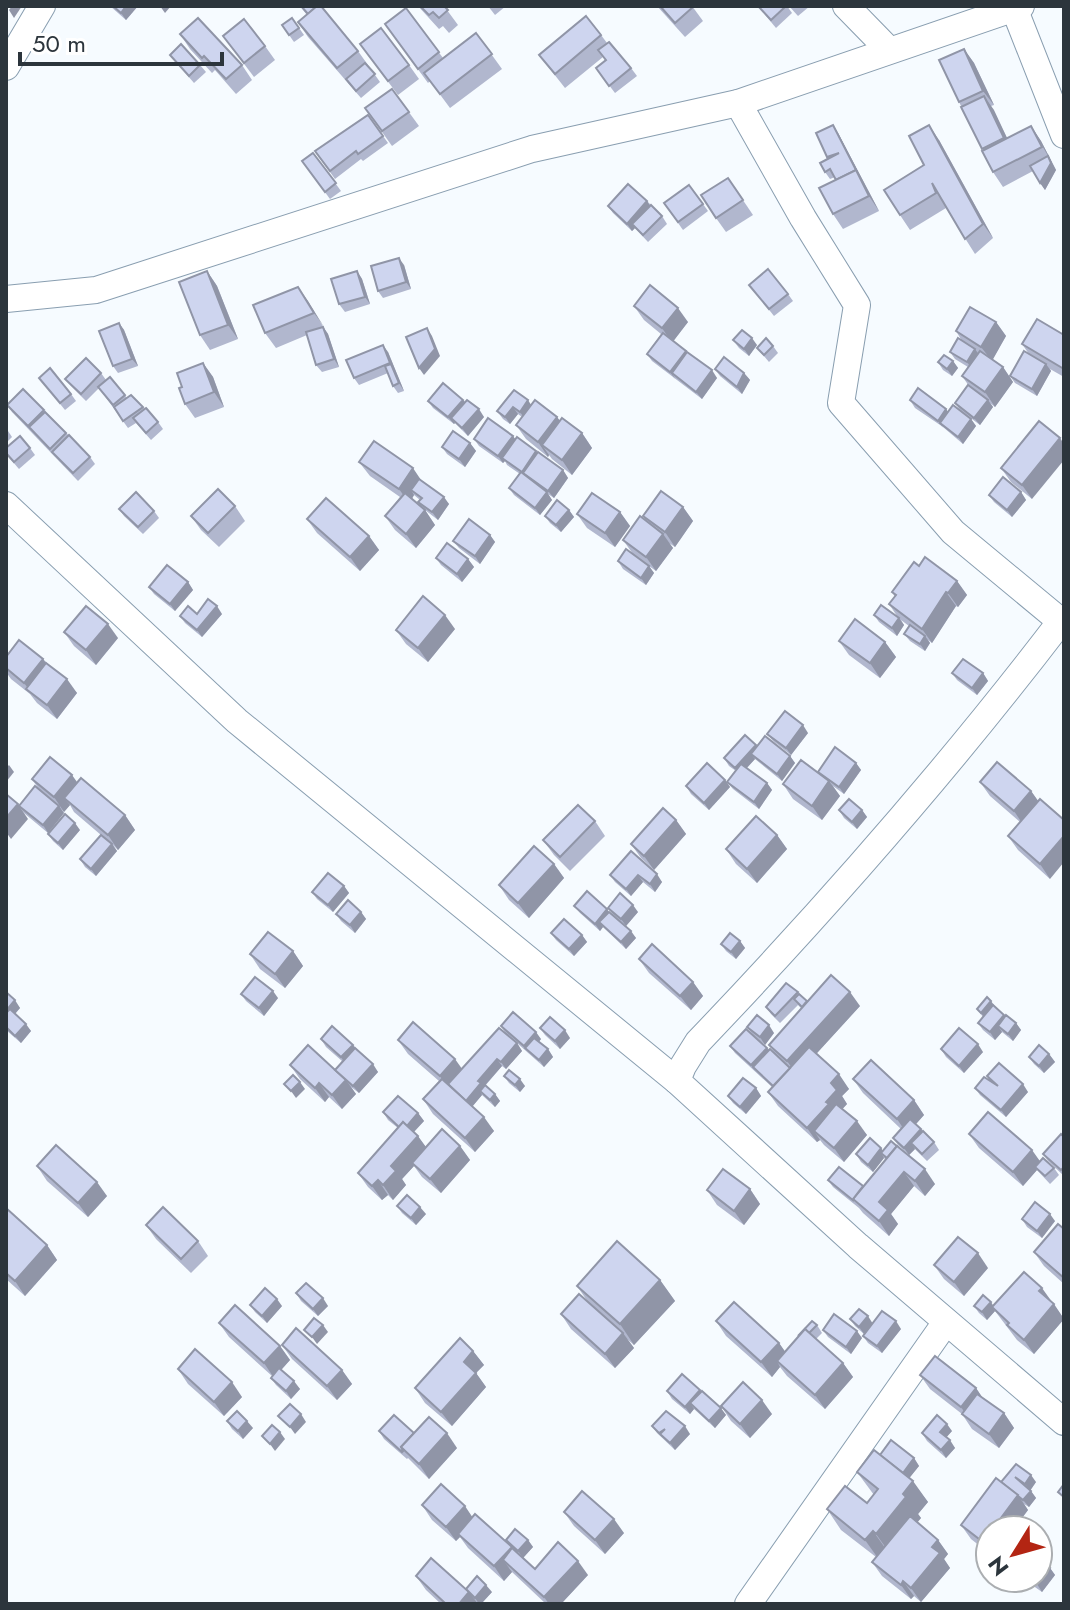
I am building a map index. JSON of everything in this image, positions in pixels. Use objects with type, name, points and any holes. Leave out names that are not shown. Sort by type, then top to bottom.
[{"type":"street","points":[[6,67],[42,6]]},
{"type":"street","points":[[846,6],[889,50]]},
{"type":"street","points":[[6,299],[96,290],[532,149],[738,103],[1018,7],[1064,135]]},
{"type":"street","points":[[677,1081],[698,1042],[878,846],[1063,623],[953,532],[841,403],[857,305],[738,103]]},
{"type":"street","points":[[6,505],[237,721],[677,1081],[835,1225],[1064,1422]]},
{"type":"street","points":[[748,1604],[946,1322]]},
{"type":"building","points":[[113,6],[126,6],[121,13]]},
{"type":"building","points":[[301,6],[317,6],[308,14]]},
{"type":"building","points":[[321,6],[358,51],[337,68],[298,22]]},
{"type":"building","points":[[420,6],[444,6],[448,10],[439,18],[433,12],[429,15]]},
{"type":"building","points":[[660,6],[692,6],[693,7],[675,23]]},
{"type":"building","points":[[758,6],[786,6],[771,20]]},
{"type":"building","points":[[406,8],[439,52],[418,69],[385,24]]},
{"type":"building","points":[[586,16],[601,35],[555,74],[539,55]]},
{"type":"building","points":[[198,18],[242,65],[226,79],[180,34]]},
{"type":"building","points":[[292,18],[299,28],[289,35],[282,25]]},
{"type":"building","points":[[244,19],[265,46],[244,63],[223,36]]},
{"type":"building","points":[[381,28],[409,65],[388,81],[360,44]]},
{"type":"building","points":[[476,33],[492,54],[440,94],[424,73]]},
{"type":"building","points":[[609,42],[631,68],[609,86],[596,68],[606,60],[598,50]]},
{"type":"building","points":[[181,44],[200,65],[189,76],[170,55]]},
{"type":"building","points":[[964,49],[983,91],[959,102],[939,60]]},
{"type":"building","points":[[365,63],[375,74],[356,91],[346,79]]},
{"type":"building","points":[[392,89],[409,112],[382,131],[365,108]]},
{"type":"building","points":[[984,96],[1004,138],[982,149],[961,107]]},
{"type":"building","points":[[368,115],[383,136],[330,171],[315,151]]},
{"type":"building","points":[[833,125],[856,170],[836,180],[830,169],[825,172],[820,163],[839,153],[827,157],[816,133]]},
{"type":"building","points":[[929,125],[983,224],[965,239],[932,183],[936,193],[900,215],[884,190],[924,165],[909,136]]},
{"type":"building","points":[[1031,126],[1042,147],[993,172],[982,151]]},
{"type":"building","points":[[313,153],[336,183],[325,192],[302,161]]},
{"type":"building","points":[[1048,156],[1051,163],[1040,183],[1030,166]]},
{"type":"building","points":[[856,170],[869,196],[833,214],[819,188]]},
{"type":"building","points":[[728,178],[743,200],[716,218],[701,195]]},
{"type":"building","points":[[628,184],[647,201],[627,224],[608,206]]},
{"type":"building","points":[[689,185],[703,204],[678,222],[664,203]]},
{"type":"building","points":[[651,205],[662,216],[643,235],[632,224]]},
{"type":"building","points":[[399,258],[406,282],[378,291],[371,266]]},
{"type":"building","points":[[768,269],[788,294],[769,309],[749,285]]},
{"type":"building","points":[[207,271],[228,325],[200,335],[179,282]]},
{"type":"building","points":[[357,271],[365,297],[339,304],[331,279]]},
{"type":"building","points":[[650,285],[678,308],[662,328],[634,306]]},
{"type":"building","points":[[298,287],[314,313],[265,333],[253,305]]},
{"type":"building","points":[[970,307],[996,322],[981,347],[956,331]]},
{"type":"building","points":[[1037,319],[1064,335],[1064,369],[1022,344]]},
{"type":"building","points":[[119,323],[132,359],[113,366],[99,331]]},
{"type":"building","points":[[323,327],[334,359],[316,365],[306,332]]},
{"type":"building","points":[[427,328],[435,349],[419,368],[406,337]]},
{"type":"building","points":[[742,330],[752,338],[744,349],[733,340]]},
{"type":"building","points":[[663,333],[686,351],[670,372],[647,354]]},
{"type":"building","points":[[766,338],[773,346],[764,355],[757,348]]},
{"type":"building","points":[[958,338],[975,349],[967,362],[950,352]]},
{"type":"building","points":[[383,345],[390,363],[354,378],[346,360]]},
{"type":"building","points":[[980,351],[1003,367],[985,392],[962,376]]},
{"type":"building","points":[[1024,351],[1046,364],[1032,389],[1010,376]]},
{"type":"building","points":[[687,352],[712,370],[696,392],[672,373]]},
{"type":"building","points":[[944,355],[953,361],[947,369],[938,362]]},
{"type":"building","points":[[724,357],[744,373],[737,387],[715,369]]},
{"type":"building","points":[[86,358],[101,373],[81,394],[65,379]]},
{"type":"building","points":[[203,363],[214,392],[185,404],[177,373]]},
{"type":"building","points":[[391,364],[399,383],[393,386],[385,366]]},
{"type":"building","points":[[50,368],[71,394],[60,403],[39,378]]},
{"type":"building","points":[[110,377],[125,395],[113,405],[98,387]]},
{"type":"building","points":[[443,383],[463,400],[448,417],[428,401]]},
{"type":"building","points":[[968,385],[988,400],[974,418],[955,403]]},
{"type":"building","points":[[918,388],[946,409],[938,421],[910,400]]},
{"type":"building","points":[[23,389],[44,410],[28,426],[7,405]]},
{"type":"building","points":[[514,390],[528,400],[520,412],[513,407],[505,417],[497,411]]},
{"type":"building","points":[[131,395],[143,407],[123,421],[114,407]]},
{"type":"building","points":[[467,400],[479,409],[462,428],[451,418]]},
{"type":"building","points":[[535,400],[557,417],[538,442],[516,425]]},
{"type":"building","points":[[953,405],[971,419],[958,437],[940,423]]},
{"type":"building","points":[[146,408],[158,422],[146,433],[133,418]]},
{"type":"building","points":[[45,412],[66,433],[50,449],[29,427]]},
{"type":"building","points":[[488,418],[513,436],[498,456],[474,439]]},
{"type":"building","points":[[562,418],[582,433],[562,460],[542,445]]},
{"type":"building","points":[[1039,421],[1060,438],[1022,485],[1001,468]]},
{"type":"building","points":[[453,431],[470,443],[459,459],[442,447]]},
{"type":"building","points":[[69,435],[90,457],[73,473],[52,452]]},
{"type":"building","points":[[20,436],[30,448],[14,462],[6,453],[6,448]]},
{"type":"building","points":[[517,437],[536,451],[522,472],[502,458]]},
{"type":"building","points":[[374,441],[413,468],[399,489],[359,462]]},
{"type":"building","points":[[538,452],[563,470],[548,491],[523,473]]},
{"type":"building","points":[[521,472],[547,492],[535,508],[509,488]]},
{"type":"building","points":[[1003,477],[1021,492],[1007,510],[989,495]]},
{"type":"building","points":[[419,479],[444,497],[432,512],[418,502],[422,498],[411,490]]},
{"type":"building","points":[[218,489],[235,506],[208,533],[191,516]]},
{"type":"building","points":[[661,491],[683,507],[665,532],[643,516]]},
{"type":"building","points":[[136,492],[154,511],[138,527],[119,509]]},
{"type":"building","points":[[405,493],[425,510],[406,534],[385,516]]},
{"type":"building","points":[[592,493],[620,512],[605,533],[577,514]]},
{"type":"building","points":[[326,498],[369,536],[350,557],[307,519]]},
{"type":"building","points":[[557,500],[569,510],[556,525],[545,516]]},
{"type":"building","points":[[640,516],[663,534],[646,557],[623,540]]},
{"type":"building","points":[[469,519],[490,535],[475,556],[453,541]]},
{"type":"building","points":[[447,543],[468,559],[457,574],[436,558]]},
{"type":"building","points":[[626,549],[649,566],[641,578],[618,561]]},
{"type":"building","points":[[925,557],[957,581],[946,592],[922,629],[889,604],[896,595],[892,592],[914,562],[919,566]]},
{"type":"building","points":[[167,565],[188,582],[170,604],[149,587]]},
{"type":"building","points":[[423,596],[445,615],[418,648],[396,630]]},
{"type":"building","points":[[208,599],[217,606],[197,630],[180,616],[188,606],[197,614]]},
{"type":"building","points":[[881,605],[899,618],[892,628],[874,615]]},
{"type":"building","points":[[86,606],[108,624],[86,650],[64,632]]},
{"type":"building","points":[[855,619],[885,642],[870,663],[839,641]]},
{"type":"building","points":[[910,625],[925,636],[920,644],[904,634]]},
{"type":"building","points":[[19,640],[43,659],[24,683],[6,668],[6,657]]},
{"type":"building","points":[[963,659],[983,673],[972,688],[952,673]]},
{"type":"building","points":[[46,663],[67,679],[47,705],[26,689]]},
{"type":"building","points":[[785,711],[803,725],[786,748],[767,734]]},
{"type":"building","points":[[745,735],[756,745],[735,768],[724,758]]},
{"type":"building","points":[[765,736],[790,756],[777,774],[751,754]]},
{"type":"building","points":[[835,747],[856,763],[839,787],[818,772]]},
{"type":"building","points":[[50,757],[72,775],[54,797],[32,779]]},
{"type":"building","points":[[801,760],[829,781],[812,806],[783,784]]},
{"type":"building","points":[[997,762],[1031,791],[1014,811],[980,782]]},
{"type":"building","points":[[707,763],[725,780],[704,803],[686,786]]},
{"type":"building","points":[[741,764],[767,783],[754,802],[727,782]]},
{"type":"building","points":[[81,778],[125,815],[108,835],[64,798]]},
{"type":"building","points":[[35,786],[59,806],[43,825],[19,806]]},
{"type":"building","points":[[6,794],[18,804],[6,818]]},
{"type":"building","points":[[849,799],[862,810],[852,822],[839,810]]},
{"type":"building","points":[[1040,799],[1064,820],[1064,836],[1040,864],[1008,836]]},
{"type":"building","points":[[578,805],[595,821],[560,857],[543,840]]},
{"type":"building","points":[[663,808],[676,820],[644,856],[631,844]]},
{"type":"building","points":[[65,814],[75,823],[58,843],[48,834]]},
{"type":"building","points":[[756,816],[777,835],[747,869],[726,849]]},
{"type":"building","points":[[101,835],[112,844],[91,869],[80,859]]},
{"type":"building","points":[[534,846],[554,864],[518,903],[499,885]]},
{"type":"building","points":[[631,851],[657,874],[650,884],[638,875],[626,889],[610,875]]},
{"type":"building","points":[[328,873],[344,886],[328,905],[312,892]]},
{"type":"building","points":[[587,891],[607,909],[595,924],[574,906]]},
{"type":"building","points":[[620,893],[633,905],[621,919],[608,908]]},
{"type":"building","points":[[348,900],[361,912],[350,925],[336,914]]},
{"type":"building","points":[[609,912],[631,931],[621,942],[599,922]]},
{"type":"building","points":[[564,919],[582,935],[569,949],[551,933]]},
{"type":"building","points":[[268,932],[293,951],[275,974],[250,954]]},
{"type":"building","points":[[730,933],[740,941],[731,952],[721,944]]},
{"type":"building","points":[[652,944],[693,982],[680,996],[639,959]]},
{"type":"building","points":[[831,975],[850,992],[787,1061],[769,1045]]},
{"type":"building","points":[[255,977],[273,991],[259,1008],[241,994]]},
{"type":"building","points":[[786,983],[798,992],[775,1016],[766,1007]]},
{"type":"building","points":[[6,992],[15,1000],[6,1011]]},
{"type":"building","points":[[799,994],[807,1001],[802,1007],[794,999]]},
{"type":"building","points":[[987,997],[991,1001],[981,1013],[977,1009]]},
{"type":"building","points":[[993,1005],[1004,1015],[990,1032],[978,1023]]},
{"type":"building","points":[[10,1009],[26,1024],[15,1036],[6,1027],[6,1013]]},
{"type":"building","points":[[513,1012],[536,1032],[524,1046],[501,1026]]},
{"type":"building","points":[[757,1015],[769,1025],[760,1037],[747,1027]]},
{"type":"building","points":[[1006,1015],[1016,1023],[1008,1034],[998,1026]]},
{"type":"building","points":[[550,1017],[565,1030],[555,1041],[540,1028]]},
{"type":"building","points":[[413,1022],[455,1059],[440,1076],[398,1040]]},
{"type":"building","points":[[332,1026],[353,1045],[341,1057],[321,1039]]},
{"type":"building","points":[[499,1028],[517,1043],[501,1062],[497,1059],[466,1101],[448,1084]]},
{"type":"building","points":[[959,1028],[978,1044],[959,1066],[941,1049]]},
{"type":"building","points":[[746,1029],[767,1048],[751,1065],[730,1046]]},
{"type":"building","points":[[534,1038],[548,1049],[539,1060],[525,1048]]},
{"type":"building","points":[[308,1045],[346,1080],[332,1095],[319,1083],[315,1088],[290,1065]]},
{"type":"building","points":[[1039,1045],[1049,1054],[1039,1066],[1029,1057]]},
{"type":"building","points":[[809,1047],[839,1074],[831,1083],[837,1090],[826,1102],[829,1104],[807,1128],[768,1092]]},
{"type":"building","points":[[355,1048],[373,1064],[353,1086],[335,1070]]},
{"type":"building","points":[[770,1049],[790,1068],[773,1086],[753,1067]]},
{"type":"building","points":[[871,1060],[914,1100],[897,1119],[853,1079]]},
{"type":"building","points":[[999,1063],[1023,1084],[1001,1110],[975,1088],[984,1077],[998,1086],[987,1076]]},
{"type":"building","points":[[509,1070],[520,1079],[515,1085],[504,1076]]},
{"type":"building","points":[[293,1075],[300,1082],[291,1091],[284,1084]]},
{"type":"building","points":[[743,1078],[756,1088],[740,1107],[728,1096]]},
{"type":"building","points":[[442,1079],[484,1117],[465,1138],[423,1099]]},
{"type":"building","points":[[485,1085],[495,1094],[490,1100],[480,1091]]},
{"type":"building","points":[[398,1096],[418,1113],[407,1126],[403,1122],[399,1127],[383,1112]]},
{"type":"building","points":[[836,1104],[857,1121],[834,1148],[814,1131]]},
{"type":"building","points":[[988,1112],[1032,1150],[1013,1172],[969,1134]]},
{"type":"building","points":[[910,1119],[921,1129],[904,1148],[893,1138]]},
{"type":"building","points":[[403,1122],[418,1136],[391,1166],[396,1171],[383,1185],[378,1180],[372,1186],[358,1173]]},
{"type":"building","points":[[442,1129],[460,1146],[430,1179],[412,1163]]},
{"type":"building","points":[[923,1131],[934,1142],[922,1154],[911,1143]]},
{"type":"building","points":[[1061,1134],[1064,1137],[1064,1167],[1061,1170],[1043,1154]]},
{"type":"building","points":[[870,1138],[881,1148],[868,1165],[856,1154]]},
{"type":"building","points":[[891,1141],[897,1146],[887,1158],[881,1153]]},
{"type":"building","points":[[56,1145],[97,1182],[78,1203],[37,1166]]},
{"type":"building","points":[[897,1146],[925,1169],[915,1181],[904,1172],[879,1202],[888,1210],[879,1221],[853,1199]]},
{"type":"building","points":[[1043,1158],[1054,1168],[1045,1176],[1035,1167]]},
{"type":"building","points":[[839,1167],[863,1186],[854,1201],[828,1180]]},
{"type":"building","points":[[723,1169],[750,1189],[734,1211],[707,1190]]},
{"type":"building","points":[[407,1195],[420,1207],[411,1218],[397,1206]]},
{"type":"building","points":[[1035,1202],[1050,1214],[1037,1231],[1022,1219]]},
{"type":"building","points":[[163,1207],[198,1241],[181,1259],[146,1225]]},
{"type":"building","points":[[6,1208],[47,1245],[15,1281],[6,1273]]},
{"type":"building","points":[[1058,1224],[1064,1229],[1064,1278],[1034,1252]]},
{"type":"building","points":[[958,1237],[978,1253],[954,1282],[934,1265]]},
{"type":"building","points":[[617,1241],[660,1280],[620,1324],[577,1286]]},
{"type":"building","points":[[1024,1272],[1054,1304],[1024,1340],[992,1307]]},
{"type":"building","points":[[306,1283],[323,1298],[313,1309],[296,1293]]},
{"type":"building","points":[[265,1288],[277,1299],[262,1316],[250,1305]]},
{"type":"building","points":[[579,1294],[623,1333],[605,1354],[561,1314]]},
{"type":"building","points":[[983,1295],[991,1302],[982,1312],[974,1306]]},
{"type":"building","points":[[734,1302],[779,1343],[761,1362],[716,1321]]},
{"type":"building","points":[[235,1305],[280,1346],[264,1363],[219,1323]]},
{"type":"building","points":[[859,1309],[868,1316],[859,1327],[850,1319]]},
{"type":"building","points":[[882,1311],[896,1321],[877,1346],[863,1336]]},
{"type":"building","points":[[834,1314],[857,1331],[846,1347],[823,1330]]},
{"type":"building","points":[[314,1318],[323,1325],[312,1337],[304,1330]]},
{"type":"building","points":[[812,1321],[817,1325],[809,1333],[805,1329],[798,1336]]},
{"type":"building","points":[[296,1328],[342,1370],[327,1386],[282,1345]]},
{"type":"building","points":[[805,1329],[843,1363],[815,1395],[777,1361]]},
{"type":"building","points":[[460,1338],[473,1351],[464,1362],[476,1373],[441,1412],[415,1388]]},
{"type":"building","points":[[195,1349],[232,1382],[214,1402],[178,1369]]},
{"type":"building","points":[[935,1356],[976,1388],[961,1407],[920,1375]]},
{"type":"building","points":[[279,1368],[294,1381],[286,1391],[271,1378]]},
{"type":"building","points":[[682,1374],[700,1390],[685,1407],[667,1391]]},
{"type":"building","points":[[743,1382],[762,1400],[740,1424],[721,1406]]},
{"type":"building","points":[[702,1391],[721,1408],[709,1421],[690,1403]]},
{"type":"building","points":[[977,1394],[1004,1413],[989,1434],[962,1414]]},
{"type":"building","points":[[290,1404],[301,1414],[290,1427],[278,1416]]},
{"type":"building","points":[[237,1411],[247,1421],[238,1431],[227,1421]]},
{"type":"building","points":[[666,1411],[685,1426],[670,1443],[660,1434],[665,1429],[659,1433],[652,1426]]},
{"type":"building","points":[[394,1415],[414,1433],[401,1447],[402,1452],[379,1431]]},
{"type":"building","points":[[937,1415],[947,1424],[940,1432],[950,1440],[941,1450],[922,1433]]},
{"type":"building","points":[[429,1417],[447,1433],[419,1464],[401,1447]]},
{"type":"building","points":[[272,1425],[280,1432],[270,1444],[262,1436]]},
{"type":"building","points":[[891,1440],[914,1458],[903,1473],[880,1455]]},
{"type":"building","points":[[874,1450],[913,1481],[903,1494],[906,1497],[876,1534],[873,1531],[865,1540],[827,1509],[845,1486],[867,1503],[878,1489],[857,1472]]},
{"type":"building","points":[[1016,1464],[1031,1475],[1025,1484],[1015,1477],[1031,1491],[1023,1500],[1001,1482]]},
{"type":"building","points":[[996,1478],[1018,1495],[1004,1514],[974,1514],[974,1535],[961,1525]]},
{"type":"building","points":[[441,1484],[465,1506],[446,1527],[422,1505]]},
{"type":"building","points":[[582,1491],[614,1519],[595,1540],[564,1512]]},
{"type":"building","points":[[475,1514],[512,1547],[494,1566],[458,1534]]},
{"type":"building","points":[[910,1516],[938,1540],[932,1547],[940,1553],[911,1588],[903,1581],[901,1585],[872,1562]]},
{"type":"building","points":[[515,1529],[528,1540],[518,1551],[506,1540]]},
{"type":"building","points":[[558,1542],[578,1561],[544,1597],[503,1560],[512,1548],[535,1569]]},
{"type":"building","points":[[431,1558],[469,1592],[459,1604],[446,1604],[416,1576]]},
{"type":"building","points":[[477,1576],[486,1585],[475,1598],[466,1589]]}]
